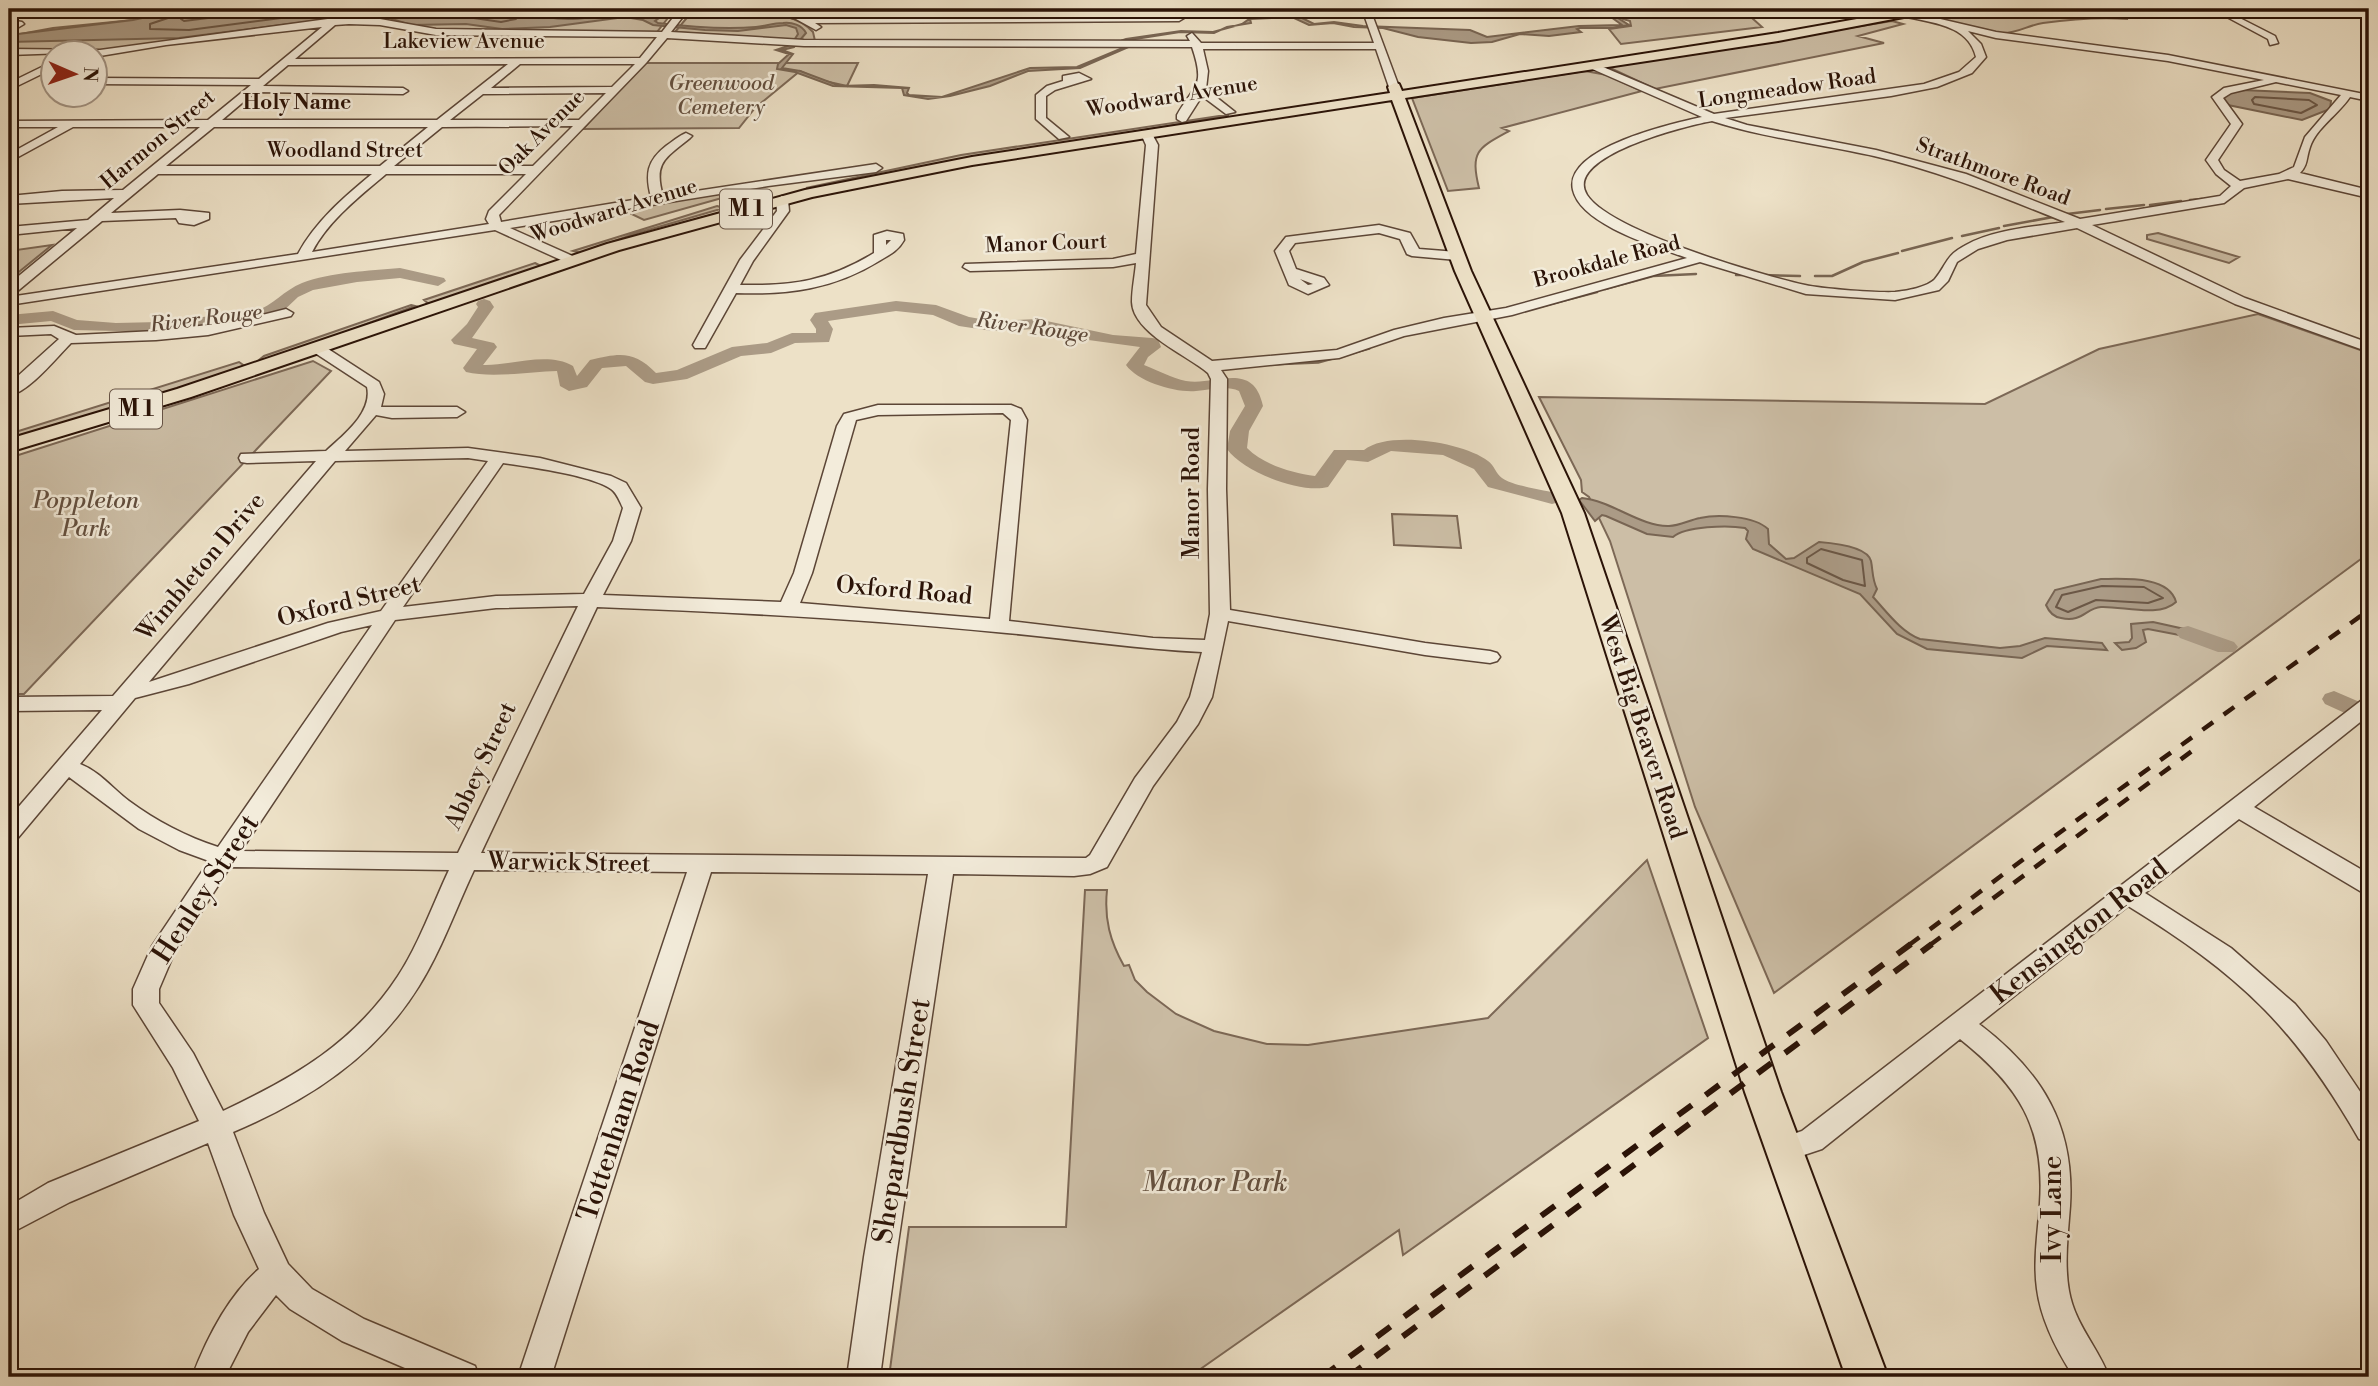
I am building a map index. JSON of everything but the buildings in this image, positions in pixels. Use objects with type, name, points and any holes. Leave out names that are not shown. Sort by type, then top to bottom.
[{"type":"main road","name":"M 1","points":[[1550,68],[1580,59],[1887,9]]},
{"type":"main road","name":"Woodward Avenue","points":[[9,446],[133,410],[260,359],[317,348],[553,253],[722,209],[782,200],[807,188],[876,168],[1063,137],[1267,116],[1458,77],[1593,66],[1746,43],[1930,9]]},
{"type":"main road","points":[[1775,29],[1779,33],[1792,35]]},
{"type":"main road","points":[[1731,36],[1745,39],[1746,43]]},
{"type":"main road","points":[[1580,59],[1578,61],[1582,64],[1593,66]]},
{"type":"main road","name":"Woodward Avenue","points":[[1230,112],[1550,68]]},
{"type":"main road","name":"West Big Beaver Road","points":[[1396,91],[1457,256],[1573,513],[1665,802],[1783,1150],[1867,1377]]},
{"type":"main road","points":[[1267,116],[1260,111],[1327,100],[1335,96]]},
{"type":"main road","points":[[1187,123],[1238,116],[1230,112]]},
{"type":"main road","name":"M 1","points":[[1147,134],[1187,123]]},
{"type":"main road","name":"Woodward Avenue","points":[[9,430],[260,359],[413,308],[572,261],[722,209],[762,188],[807,188],[1147,134]]},
{"type":"street","points":[[615,9],[746,9]]},
{"type":"street","points":[[764,9],[805,20],[923,14],[1177,14],[1197,45],[1201,90],[1182,113],[1187,123]]},
{"type":"street","points":[[1366,9],[1396,91]]},
{"type":"street","points":[[2216,9],[2272,38],[2273,43]]},
{"type":"street","points":[[2359,9],[2369,12]]},
{"type":"street","name":"Oak Avenue","points":[[496,225],[492,219],[496,209],[643,61],[684,10]]},
{"type":"street","points":[[914,44],[923,14]]},
{"type":"street","points":[[1906,14],[2013,38],[2151,56],[2369,98]]},
{"type":"street","points":[[805,20],[820,32],[822,36],[818,43]]},
{"type":"street","points":[[108,51],[335,21],[374,22],[408,29],[444,32],[669,28],[791,43],[1380,46]]},
{"type":"street","name":"Harmon Street","points":[[9,291],[335,21]]},
{"type":"street","points":[[1959,28],[1978,46],[2013,38]]},
{"type":"street","name":"Longmeadow Road","points":[[1700,258],[1610,220],[1583,198],[1578,184],[1586,168],[1607,152],[1650,134],[1710,116],[1785,104],[1885,94],[1940,83],[1958,77],[1979,63],[1981,57],[1978,46]]},
{"type":"street","points":[[9,50],[38,52]]},
{"type":"street","name":"Lakeview Avenue","points":[[286,62],[643,61]]},
{"type":"street","points":[[303,256],[309,242],[349,199],[517,62]]},
{"type":"street","name":"Strathmore Road","points":[[1593,66],[1710,116],[1755,131],[1876,153],[1946,171],[2078,223],[2234,298],[2369,348]]},
{"type":"street","points":[[12,83],[38,71]]},
{"type":"street","points":[[2238,185],[2220,172],[2212,160],[2237,124],[2217,97],[2228,90],[2276,79]]},
{"type":"street","points":[[12,83],[38,81]]},
{"type":"street","points":[[108,82],[403,91]]},
{"type":"street","points":[[1063,137],[1041,119],[1041,95],[1048,89],[1069,82]]},
{"type":"street","points":[[481,91],[615,90]]},
{"type":"street","points":[[1201,90],[1230,112]]},
{"type":"street","name":"Brookdale Road","points":[[1216,378],[1328,357],[1399,333],[1558,298],[1700,258],[1806,290],[1895,296],[1934,287],[1941,281],[1952,260],[1973,246],[2006,236],[2224,199],[2238,185],[2288,175],[2300,168],[2304,146],[2321,122],[2341,105],[2347,94]]},
{"type":"street","points":[[9,124],[581,123]]},
{"type":"street","points":[[9,159],[71,124]]},
{"type":"street","points":[[1147,134],[1152,145],[1144,262],[1138,300],[1143,317],[1216,378]]},
{"type":"street","points":[[658,199],[651,176],[652,168],[686,136]]},
{"type":"street","points":[[2303,162],[2337,184]]},
{"type":"street","points":[[9,299],[303,256],[658,199],[762,188],[876,168]]},
{"type":"street","name":"Woodland Street","points":[[155,170],[536,170]]},
{"type":"street","points":[[2288,175],[2337,184],[2369,194]]},
{"type":"street","points":[[9,200],[126,194]]},
{"type":"street","points":[[700,345],[757,246],[785,207],[782,200]]},
{"type":"street","points":[[9,231],[94,220],[180,214]]},
{"type":"street","points":[[496,225],[572,261]]},
{"type":"street","points":[[1292,272],[1282,251],[1291,240],[1372,229],[1400,233],[1407,239],[1412,251],[1417,253],[1457,256]]},
{"type":"street","points":[[731,289],[787,290],[811,287],[839,277],[881,254]]},
{"type":"street","name":"Manor Court","points":[[970,267],[1144,262]]},
{"type":"street","points":[[9,332],[54,330],[68,338],[192,333],[244,325],[286,313]]},
{"type":"street","points":[[9,391],[35,371],[68,338]]},
{"type":"street","points":[[317,348],[374,385],[378,395],[372,410],[392,413],[457,412]]},
{"type":"street","name":"Manor Road","points":[[1099,861],[1143,783],[1187,724],[1201,697],[1220,614],[1216,378]]},
{"type":"street","points":[[788,608],[803,573],[845,426],[853,415],[878,410],[1005,408],[1015,412],[1019,420],[1008,559],[998,626]]},
{"type":"street","name":"Wimbleton Drive","points":[[9,832],[372,410]]},
{"type":"street","name":"Abbey Street","points":[[9,1222],[81,1181],[216,1125],[310,1079],[352,1051],[372,1031],[401,994],[630,522],[632,508],[620,487],[605,480],[500,456],[456,453],[247,458]]},
{"type":"street","name":"Henley Street","points":[[463,1377],[353,1330],[302,1299],[277,1274],[249,1215],[216,1125],[183,1061],[146,1005],[146,989],[161,953],[224,858],[475,488],[500,456]]},
{"type":"street","name":"Oxford Road","points":[[590,601],[788,608],[998,626],[1153,644],[1212,646]]},
{"type":"street","name":"Oxford Street","points":[[9,704],[124,698],[335,627],[388,615],[496,602],[590,601]]},
{"type":"street","points":[[1220,614],[1398,645],[1490,657]]},
{"type":"street","name":"Kensington Road","points":[[1783,1150],[1812,1140],[2363,710]]},
{"type":"street","name":"Warwick Street","points":[[64,768],[89,776],[114,800],[192,848],[224,858],[1074,867],[1090,866],[1099,861]]},
{"type":"street","points":[[2238,808],[2369,885]]},
{"type":"street","name":"Tottenham Road","points":[[535,1377],[702,864]]},
{"type":"street","name":"Shepardbush Street","points":[[864,1377],[880,1257],[942,864]]},
{"type":"street","points":[[2127,894],[2211,946],[2271,996],[2325,1062],[2369,1130]]},
{"type":"street","name":"Ivy Lane","points":[[1961,1025],[2012,1066],[2037,1101],[2046,1122],[2053,1145],[2057,1178],[2050,1270],[2055,1302],[2067,1333],[2093,1377]]},
{"type":"street","points":[[208,1377],[247,1305],[264,1284],[277,1274]]},
{"type":"green space","points":[[184,9],[577,9],[671,14],[657,32],[446,30],[416,28],[377,20],[243,31],[108,51],[108,38],[38,38],[38,53],[9,53],[9,36],[53,28],[133,20]]},
{"type":"green space","points":[[1624,9],[1742,9],[1762,27],[1621,44],[1609,29],[1631,26],[1630,21],[1623,19]]},
{"type":"green space","points":[[1949,9],[2108,9],[2128,19],[2064,20],[2001,33],[1922,15]]},
{"type":"green space","points":[[747,11],[799,21],[813,32],[815,41],[675,32],[690,14]]},
{"type":"green space","points":[[1892,21],[1903,24],[1858,36],[1884,43],[1655,89],[1608,67]]},
{"type":"green space","name":"Greenwood Cemetery","points":[[644,63],[858,63],[847,86],[820,80],[800,71],[755,108],[739,128],[583,129]]},
{"type":"green space","points":[[1585,71],[1607,75],[1642,91],[1502,128],[1509,131],[1490,142],[1476,158],[1479,188],[1448,191],[1412,98]]},
{"type":"green space","points":[[1229,116],[806,188],[961,155]]},
{"type":"green space","points":[[761,187],[644,220],[617,207]]},
{"type":"green space","points":[[717,206],[724,208],[634,234],[581,253],[573,251]]},
{"type":"green space","points":[[2158,233],[2239,257],[2229,263],[2147,239],[2147,235]]},
{"type":"green space","points":[[52,245],[9,280],[9,251]]},
{"type":"green space","points":[[535,263],[543,267],[430,305],[424,300]]},
{"type":"green space","points":[[411,305],[415,306],[272,359],[259,360],[264,356]]},
{"type":"green space","points":[[2258,314],[2369,353],[2369,553],[1774,993],[1695,807],[1610,541],[1589,497],[1582,492],[1581,480],[1539,397],[1985,404],[2099,349]]},
{"type":"green space","name":"Poppleton Park","points":[[313,361],[331,371],[24,694],[9,694],[9,458]]},
{"type":"green space","points":[[239,362],[246,367],[9,442],[9,434]]},
{"type":"green space","points":[[1392,514],[1457,516],[1461,548],[1394,545]]},
{"type":"green space","name":"Manor Park","points":[[1647,860],[1708,1038],[1403,1255],[1399,1230],[1189,1377],[889,1377],[909,1227],[1066,1227],[1085,890],[1107,890],[1109,930],[1124,966],[1129,965],[1135,980],[1176,1014],[1214,1031],[1267,1044],[1308,1045],[1488,1018]]},
{"type":"water","points":[[184,9],[515,9],[565,19],[617,14],[649,15],[659,18],[655,21],[658,23],[707,28],[744,28],[790,23],[799,26],[806,33],[794,47],[782,50],[793,54],[782,68],[800,71],[840,86],[909,88],[909,95],[942,97],[1030,68],[1077,67],[1125,47],[1126,42],[1123,40],[1126,39],[1181,31],[1221,30],[1214,33],[1180,32],[1129,40],[1131,46],[1080,68],[1028,71],[990,86],[950,96],[928,99],[904,95],[902,88],[833,86],[795,72],[777,69],[778,64],[789,54],[776,50],[791,45],[798,34],[796,28],[786,25],[738,31],[705,30],[653,25],[625,17],[550,27],[502,29],[466,24],[411,25],[389,18],[352,16],[179,38],[38,38],[38,41],[9,42],[9,36],[18,34],[133,20]]},
{"type":"water","points":[[1614,9],[1619,9],[1618,18],[1629,25],[1580,28],[1577,29],[1581,32],[1549,36],[1520,34],[1492,42],[1471,43],[1418,37],[1383,28],[1354,27],[1333,23],[1309,25],[1292,17],[1250,19],[1251,23],[1237,25],[1252,17],[1282,15],[1298,16],[1314,24],[1334,22],[1363,26],[1470,30],[1487,37],[1579,26],[1622,25],[1611,17],[1615,14]]},
{"type":"water","points":[[2242,90],[2310,93],[2331,101],[2330,109],[2302,120],[2228,105],[2223,100],[2227,94]]},
{"type":"water","points":[[1582,498],[1658,525],[1673,526],[1716,516],[1754,521],[1768,529],[1769,544],[1786,559],[1794,558],[1819,542],[1856,549],[1871,561],[1877,589],[1873,597],[1900,627],[1920,639],[2000,648],[2020,646],[2045,638],[2102,643],[2107,650],[2047,646],[2022,658],[1927,649],[1897,634],[1860,594],[1753,549],[1746,539],[1748,531],[1745,528],[1697,529],[1673,537],[1647,534],[1602,515],[1595,521],[1579,500]]},
{"type":"water","points":[[2101,579],[2132,579],[2155,583],[2172,593],[2176,602],[2169,607],[2151,610],[2101,607],[2074,619],[2056,617],[2047,608],[2046,605],[2055,590]]},
{"type":"water","points":[[2153,622],[2189,630],[2219,642],[2213,646],[2195,638],[2148,629],[2143,630],[2146,642],[2136,648],[2122,650],[2115,643],[2129,642],[2132,638],[2131,624]]},
{"type":"waterway","points":[[2190,200],[2202,199]]},
{"type":"waterway","points":[[2150,205],[2181,201]]},
{"type":"waterway","points":[[2106,209],[2144,205]]},
{"type":"waterway","points":[[2067,214],[2100,210]]},
{"type":"waterway","points":[[2004,226],[2053,217]]},
{"type":"waterway","points":[[1962,236],[1999,228]]},
{"type":"waterway","points":[[1902,251],[1952,238]]},
{"type":"waterway","points":[[1815,276],[1832,276],[1863,262],[1898,253]]},
{"type":"waterway","name":"River Rouge","points":[[9,320],[53,316],[74,325],[159,327],[256,316],[273,311],[292,294],[309,286],[357,277],[400,273],[438,281]]},
{"type":"waterway","points":[[1605,289],[1653,276],[1696,274]]},
{"type":"waterway","points":[[1736,275],[1742,275]]},
{"type":"waterway","points":[[1762,275],[1800,276]]},
{"type":"waterway","points":[[1543,306],[1597,292]]},
{"type":"waterway","name":"River Rouge","points":[[484,304],[486,307],[474,327],[460,340],[488,347],[472,368],[487,371],[504,367],[560,366],[567,370],[569,386],[581,383],[596,364],[614,360],[631,361],[653,379],[681,375],[738,351],[771,348],[792,338],[823,338],[825,329],[818,320],[821,317],[896,306],[936,310],[965,322],[992,326],[1037,324],[1059,331],[1089,333],[1112,340],[1152,343],[1152,347],[1141,354],[1135,365],[1138,369],[1185,386],[1227,383],[1246,387],[1252,394],[1254,406],[1239,431],[1237,449],[1251,461],[1275,472],[1321,483],[1341,454],[1368,456],[1379,447],[1391,445],[1447,450],[1481,465],[1495,483],[1552,498]]},
{"type":"waterway","points":[[1271,364],[1318,362],[1369,348],[1364,349]]},
{"type":"waterway","name":"River Rouge","points":[[2188,633],[2226,647]]},
{"type":"waterway","name":"River Rouge","points":[[2334,699],[2369,716]]},
{"type":"railway","points":[[1909,945],[2041,846],[2369,610]]},
{"type":"railway","points":[[1930,945],[2192,751]]},
{"type":"railway","points":[[1322,1377],[1911,944]]},
{"type":"railway","points":[[1348,1377],[1932,944]]},
{"type":"district","name":"Holy Name","points":[[297,103]]}]
